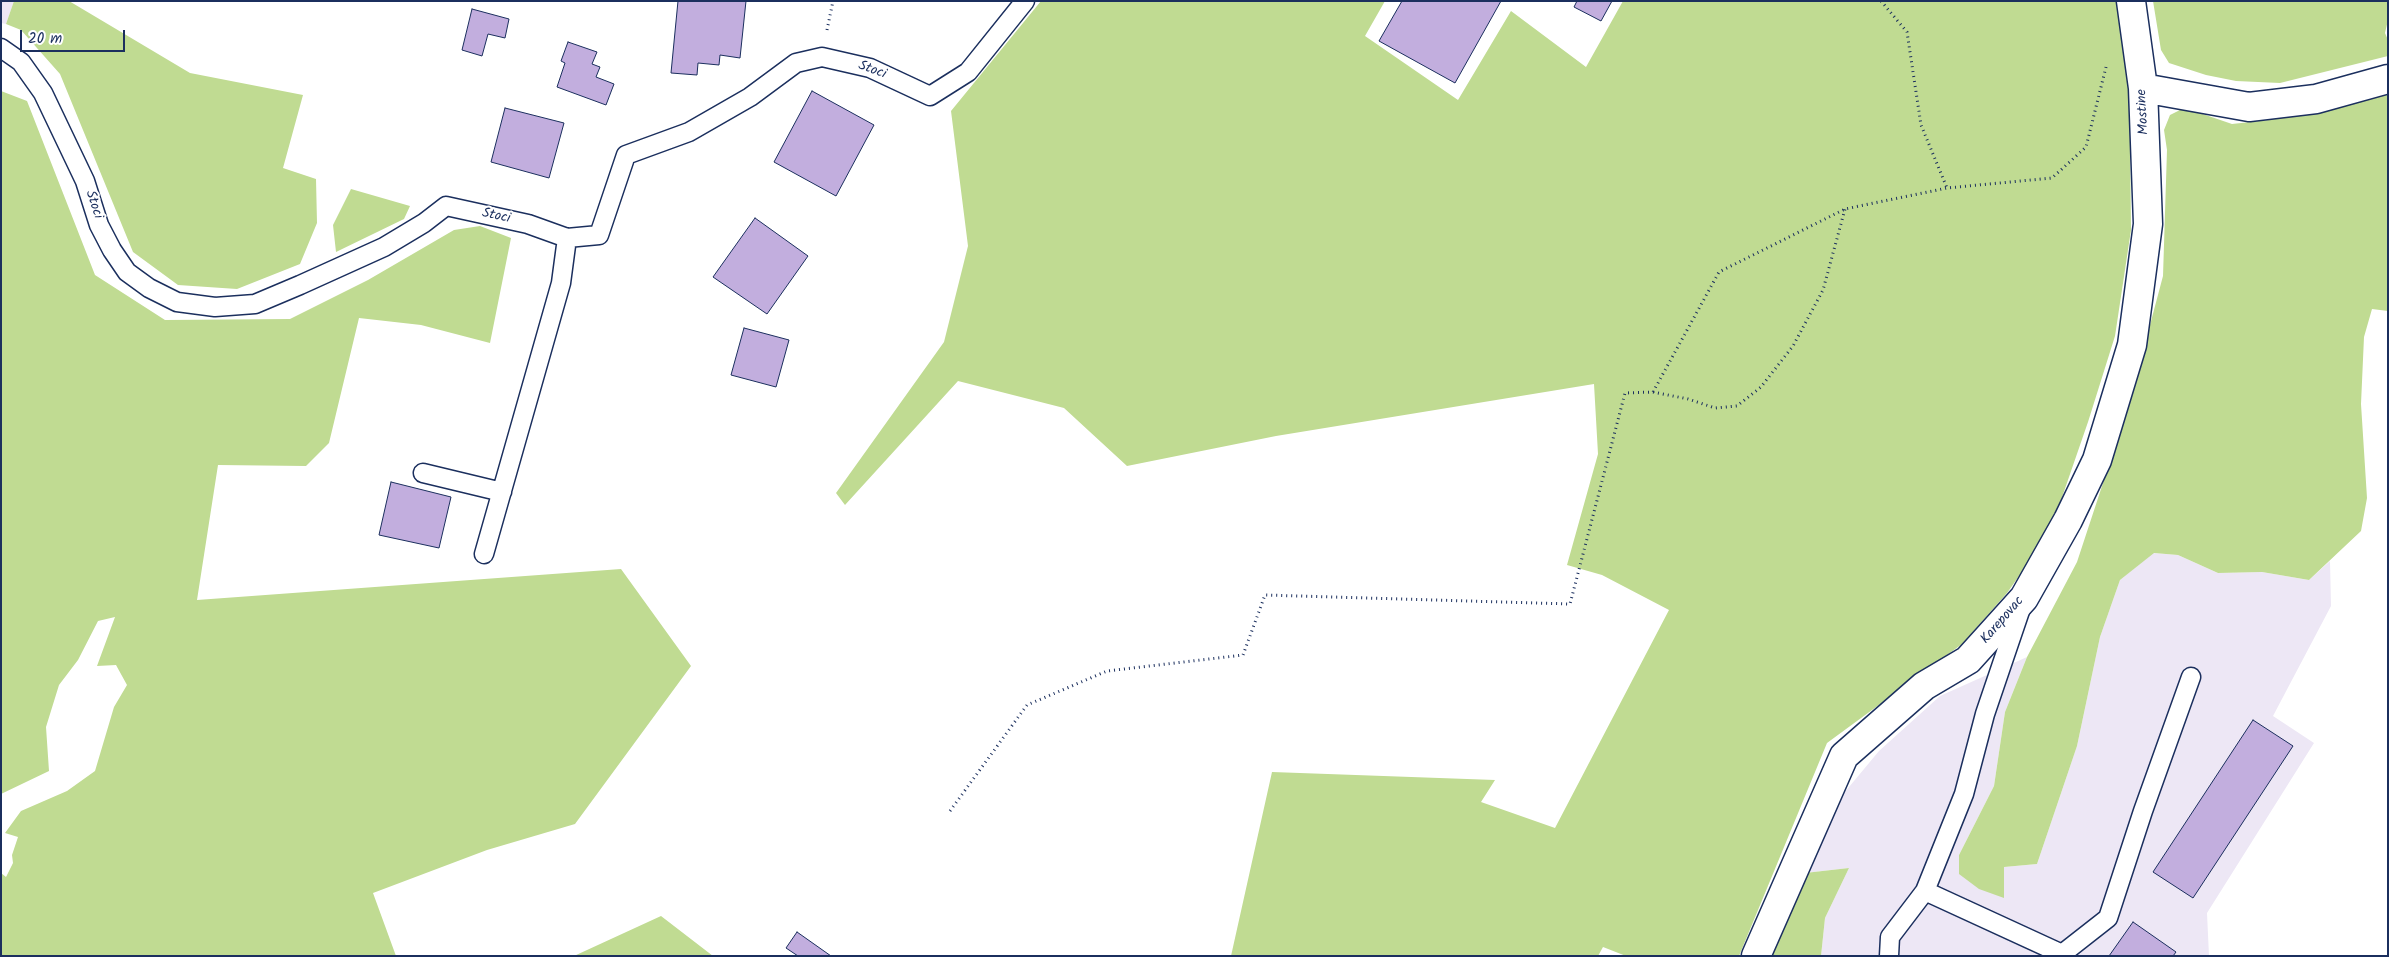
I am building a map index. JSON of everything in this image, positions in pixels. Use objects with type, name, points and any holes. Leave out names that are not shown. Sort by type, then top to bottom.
[{"type":"street","name":"Mostine","points":[[2131,1],[2144,88],[2148,224]]},
{"type":"street","points":[[2144,88],[2249,107],[2316,99],[2388,79]]},
{"type":"street","name":"Karepovac","points":[[1756,956],[1844,756],[1924,686],[1968,660],[2024,598],[2068,520],[2097,460],[2132,345],[2148,224]]},
{"type":"lane","name":"Stoci","points":[[1,48],[20,62],[43,93],[85,181],[99,225],[112,250],[127,272],[149,288],[177,302],[215,306],[255,304],[384,247],[424,223],[446,206],[528,224],[567,238],[599,236],[626,154],[689,132],[750,97],[796,63],[822,56],[870,68],[930,96],[968,72],[1025,1]]},
{"type":"lane","points":[[484,554],[560,283],[567,238]]},
{"type":"lane","points":[[423,473],[502,492]]},
{"type":"lane","points":[[1889,956],[1890,937],[1924,891],[1964,794],[1985,714],[2024,598]]},
{"type":"lane","points":[[1924,891],[2062,955],[2108,918],[2143,811],[2191,677]]},
{"type":"path","points":[[1881,1],[1907,32],[1921,125],[1947,188]]},
{"type":"path","points":[[1653,392],[1719,272],[1845,209],[1947,188],[2052,178],[2086,147],[2107,65]]},
{"type":"path","points":[[950,811],[1027,705],[1107,671],[1243,655],[1265,595],[1570,604],[1626,393],[1653,392],[1688,399],[1715,408],[1737,406],[1761,387],[1793,346],[1823,290],[1845,209]]},
{"type":"shaded area","points":[[1,1],[14,1],[6,24],[1,23]]},
{"type":"shaded area","points":[[2153,553],[2178,555],[2218,573],[2262,572],[2309,580],[2330,561],[2331,606],[2273,716],[2314,743],[2207,913],[2209,956],[1821,956],[1825,918],[1849,868],[1805,873],[1844,793],[1879,751],[1940,696],[2027,657],[2005,712],[1994,786],[1959,855],[2004,867],[2037,864],[2077,746],[2100,637],[2120,580]]},
{"type":"green space","points":[[14,1],[69,1],[190,73],[303,95],[283,168],[316,179],[317,223],[300,264],[237,289],[178,285],[133,252],[60,74],[21,30],[6,24]]},
{"type":"green space","points":[[1041,1],[1385,1],[1365,36],[1458,100],[1511,11],[1586,67],[1623,1],[2120,1],[2129,51],[2131,230],[2115,336],[2050,532],[2007,593],[1962,644],[1827,743],[1739,956],[1626,956],[1603,947],[1598,956],[1231,956],[1272,772],[1495,780],[1481,802],[1555,828],[1669,610],[1602,575],[1567,565],[1598,454],[1594,384],[1276,436],[1127,466],[1064,408],[958,381],[845,505],[836,493],[944,342],[968,246],[951,111]]},
{"type":"green space","points":[[2153,1],[2388,1],[2388,20],[2385,33],[2388,40],[2388,56],[2280,83],[2236,81],[2206,75],[2169,63],[2161,50]]},
{"type":"green space","points":[[2388,87],[2388,311],[2372,309],[2364,337],[2361,404],[2367,498],[2361,531],[2309,580],[2262,572],[2218,573],[2178,555],[2154,553],[2120,580],[2100,637],[2077,746],[2037,864],[2004,867],[2004,898],[1979,889],[1959,874],[1959,855],[1994,786],[2005,712],[2027,657],[2077,562],[2129,404],[2163,276],[2167,150],[2164,130],[2170,115],[2180,110],[2191,110],[2232,124],[2269,120]]},
{"type":"green space","points":[[1,91],[27,101],[95,275],[165,320],[290,319],[368,280],[454,230],[480,226],[511,238],[490,343],[421,325],[359,318],[329,443],[306,466],[218,465],[197,600],[621,569],[691,666],[575,824],[487,850],[373,893],[396,956],[1,956],[1,873],[6,877],[13,863],[12,855],[18,837],[5,833],[21,811],[67,791],[95,771],[114,707],[127,685],[116,665],[97,666],[115,617],[98,621],[78,660],[59,685],[46,727],[49,771],[1,794]]},
{"type":"green space","points":[[351,189],[410,206],[404,219],[336,252],[333,225]]},
{"type":"green space","points":[[1849,868],[1825,918],[1821,956],[1772,956],[1805,873]]},
{"type":"green space","points":[[661,916],[713,956],[574,956]]},
{"type":"building","points":[[678,1],[746,1],[740,58],[720,55],[719,65],[698,63],[697,75],[671,73]]},
{"type":"building","points":[[1402,1],[1501,1],[1455,83],[1379,41]]},
{"type":"building","points":[[1577,1],[1612,1],[1601,21],[1574,7]]},
{"type":"building","points":[[472,9],[509,19],[505,38],[488,34],[482,56],[462,50]]},
{"type":"building","points":[[568,42],[597,52],[592,64],[600,67],[596,77],[614,84],[606,105],[557,87],[565,63],[561,61]]},
{"type":"building","points":[[812,91],[874,125],[836,196],[774,162]]},
{"type":"building","points":[[505,108],[564,123],[549,178],[491,162]]},
{"type":"building","points":[[755,218],[808,256],[767,314],[713,277]]},
{"type":"building","points":[[744,328],[789,340],[776,387],[731,375]]},
{"type":"building","points":[[391,482],[451,497],[439,548],[379,535]]},
{"type":"building","points":[[2253,720],[2293,746],[2193,898],[2153,872]]},
{"type":"building","points":[[2133,922],[2176,952],[2173,956],[2109,956]]},
{"type":"building","points":[[797,932],[831,956],[798,956],[786,948]]}]
